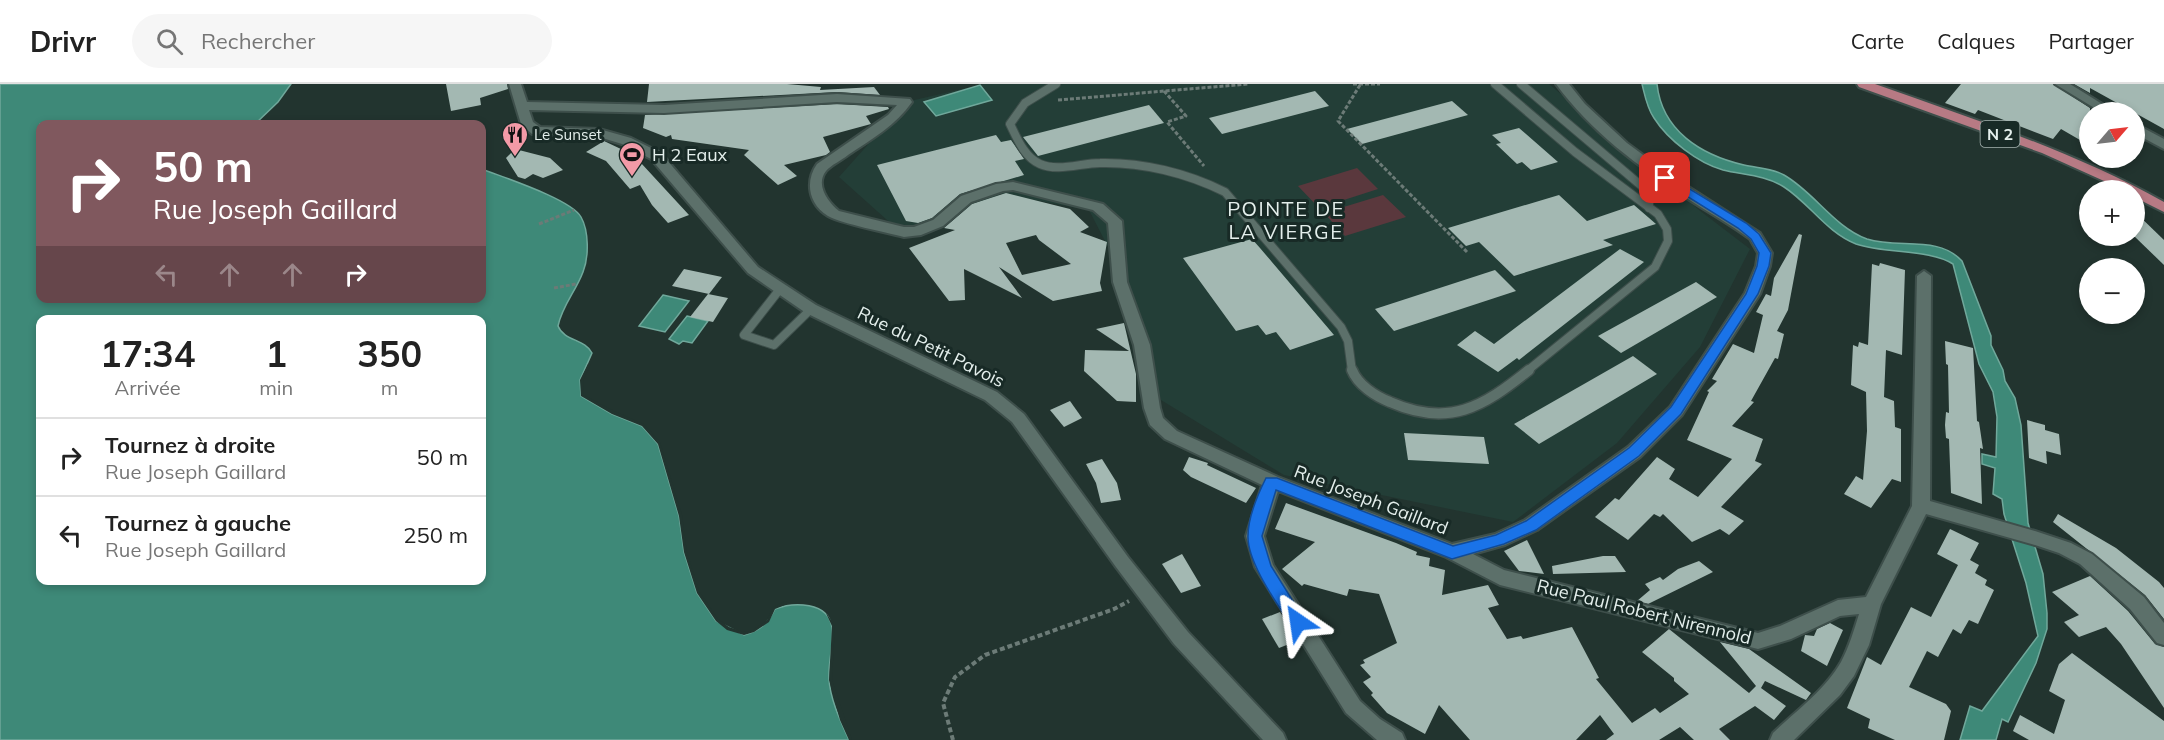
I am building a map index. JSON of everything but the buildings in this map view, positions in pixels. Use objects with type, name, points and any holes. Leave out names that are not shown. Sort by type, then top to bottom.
[{"type":"main road","name":"N 2","points":[[1863,84],[2047,150],[2111,180]]},
{"type":"main road","name":"N 2","points":[[2145,197],[2164,208]]},
{"type":"street","name":"Rue du Petit Pavois","points":[[515,84],[526,124],[531,129],[594,132],[618,136],[637,143],[656,156],[753,270],[811,309],[961,380],[1007,407],[1018,417],[1181,638],[1276,740]]},
{"type":"street","name":"Rue Joseph Gaillard","points":[[522,106],[664,109],[837,98],[906,102],[893,118],[822,166],[816,173],[814,180],[817,193],[826,209],[834,214],[904,232],[915,232],[938,223],[966,199],[1001,187],[1013,186],[1098,207],[1115,221],[1120,282],[1142,345],[1156,421],[1171,435],[1272,482],[1452,552],[1499,540],[1531,525],[1634,452],[1676,411],[1752,294],[1763,266],[1765,253],[1755,237],[1742,226],[1648,167],[1615,140],[1562,84]]},
{"type":"street","points":[[2061,84],[2092,102]]},
{"type":"street","points":[[2145,134],[2164,145]]},
{"type":"street","points":[[1780,740],[1833,689],[1847,670],[1859,645],[1872,604],[1921,506],[1924,276]]},
{"type":"street","points":[[1272,482],[1255,536],[1264,567],[1353,707],[1373,726],[1395,740]]},
{"type":"street","points":[[1921,506],[2035,538],[2065,548],[2086,559],[2137,603],[2164,637]]},
{"type":"street","name":"Rue Paul Robert Nirennold","points":[[1452,552],[1500,577],[1758,641],[1784,633],[1838,608],[1872,604]]},
{"type":"lane","points":[[1056,84],[1023,103],[1016,110],[1010,124],[1027,154],[1038,164],[1050,166],[1102,163],[1134,166],[1210,183],[1225,192],[1341,327],[1348,342],[1348,356],[1354,374],[1378,396],[1410,411],[1457,413],[1483,404],[1504,390],[1655,267],[1668,249],[1670,237],[1665,224],[1649,208],[1575,152],[1496,84]]},
{"type":"lane","points":[[1521,84],[1644,188],[1648,196],[1649,208]]},
{"type":"lane","points":[[780,289],[744,335],[774,345],[811,309]]},
{"type":"path","points":[[1058,100],[1248,84]]},
{"type":"path","points":[[1353,84],[1380,84]]},
{"type":"path","points":[[1360,85],[1338,121],[1468,253]]},
{"type":"path","points":[[1164,91],[1186,117],[1167,122],[1225,192]]},
{"type":"path","points":[[539,224],[574,210]]},
{"type":"path","points":[[554,288],[576,284]]},
{"type":"path","points":[[953,740],[943,703],[955,677],[985,655],[1113,609],[1145,592]]},
{"type":"shaded area","points":[[0,84],[291,84],[278,102],[259,120],[36,120],[36,303],[486,303],[486,171],[551,196],[575,210],[584,223],[587,237],[585,266],[558,326],[565,335],[585,345],[592,353],[580,380],[581,396],[612,414],[642,426],[658,444],[679,516],[684,552],[697,593],[716,621],[744,635],[763,626],[775,609],[791,605],[817,608],[829,619],[832,628],[829,673],[831,694],[849,740],[0,740]]},
{"type":"shaded area","points":[[984,84],[1549,84],[1699,210],[1750,249],[1700,347],[1617,443],[1513,522],[1284,475],[1161,400],[1121,272],[1089,210],[1001,194],[906,237],[839,177],[906,102]]},
{"type":"shaded area","points":[[1642,84],[1657,84],[1660,101],[1667,115],[1675,128],[1686,138],[1713,155],[1728,161],[1784,175],[1805,190],[1834,218],[1855,234],[1879,242],[1930,245],[1942,248],[1962,261],[1991,336],[1991,345],[2003,370],[2005,381],[2015,398],[2021,425],[2028,523],[2043,574],[2047,613],[2047,629],[2036,663],[2008,722],[2002,719],[1996,740],[1960,740],[1970,706],[1982,711],[2038,636],[2026,583],[2004,514],[2002,499],[1993,494],[1995,468],[1982,464],[1982,454],[1996,457],[1997,417],[1993,392],[1979,364],[1953,264],[1932,256],[1856,244],[1836,233],[1793,194],[1777,183],[1723,170],[1704,162],[1675,142],[1660,126],[1646,102]]},
{"type":"shaded area","points":[[980,85],[992,100],[936,116],[924,102]]},
{"type":"shaded area","points":[[1357,168],[1378,189],[1319,208],[1298,186]]},
{"type":"shaded area","points":[[1383,195],[1406,217],[1345,236],[1324,213]]},
{"type":"shaded area","points":[[663,295],[689,301],[665,332],[639,326]]},
{"type":"shaded area","points":[[687,316],[708,321],[692,343],[683,341],[679,344],[669,339]]},
{"type":"pier","points":[[588,364],[591,364],[583,381],[584,395],[644,424],[660,442],[682,515],[687,552],[699,591],[718,619],[729,627],[744,632],[753,630],[767,620],[773,607],[786,601],[787,604],[775,609],[769,622],[754,632],[744,635],[727,630],[716,621],[697,593],[684,552],[679,516],[658,444],[642,426],[612,414],[581,396],[580,380]]},
{"type":"pier","points":[[825,611],[835,626],[832,679],[852,740],[849,740],[840,720],[829,680],[832,626]]},
{"type":"place","name":"Le Sunset","points":[[515,158]]},
{"type":"place","name":"H 2 Eaux","points":[[632,178]]},
{"type":"district","name":"POINTE DE LA VIERGE","points":[[1286,220]]},
{"type":"route","points":[[1298,622],[1264,567],[1255,536],[1272,482],[1452,552],[1499,540],[1531,525],[1634,452],[1676,411],[1752,294],[1763,266],[1765,253],[1755,237],[1742,226],[1665,178]]}]
